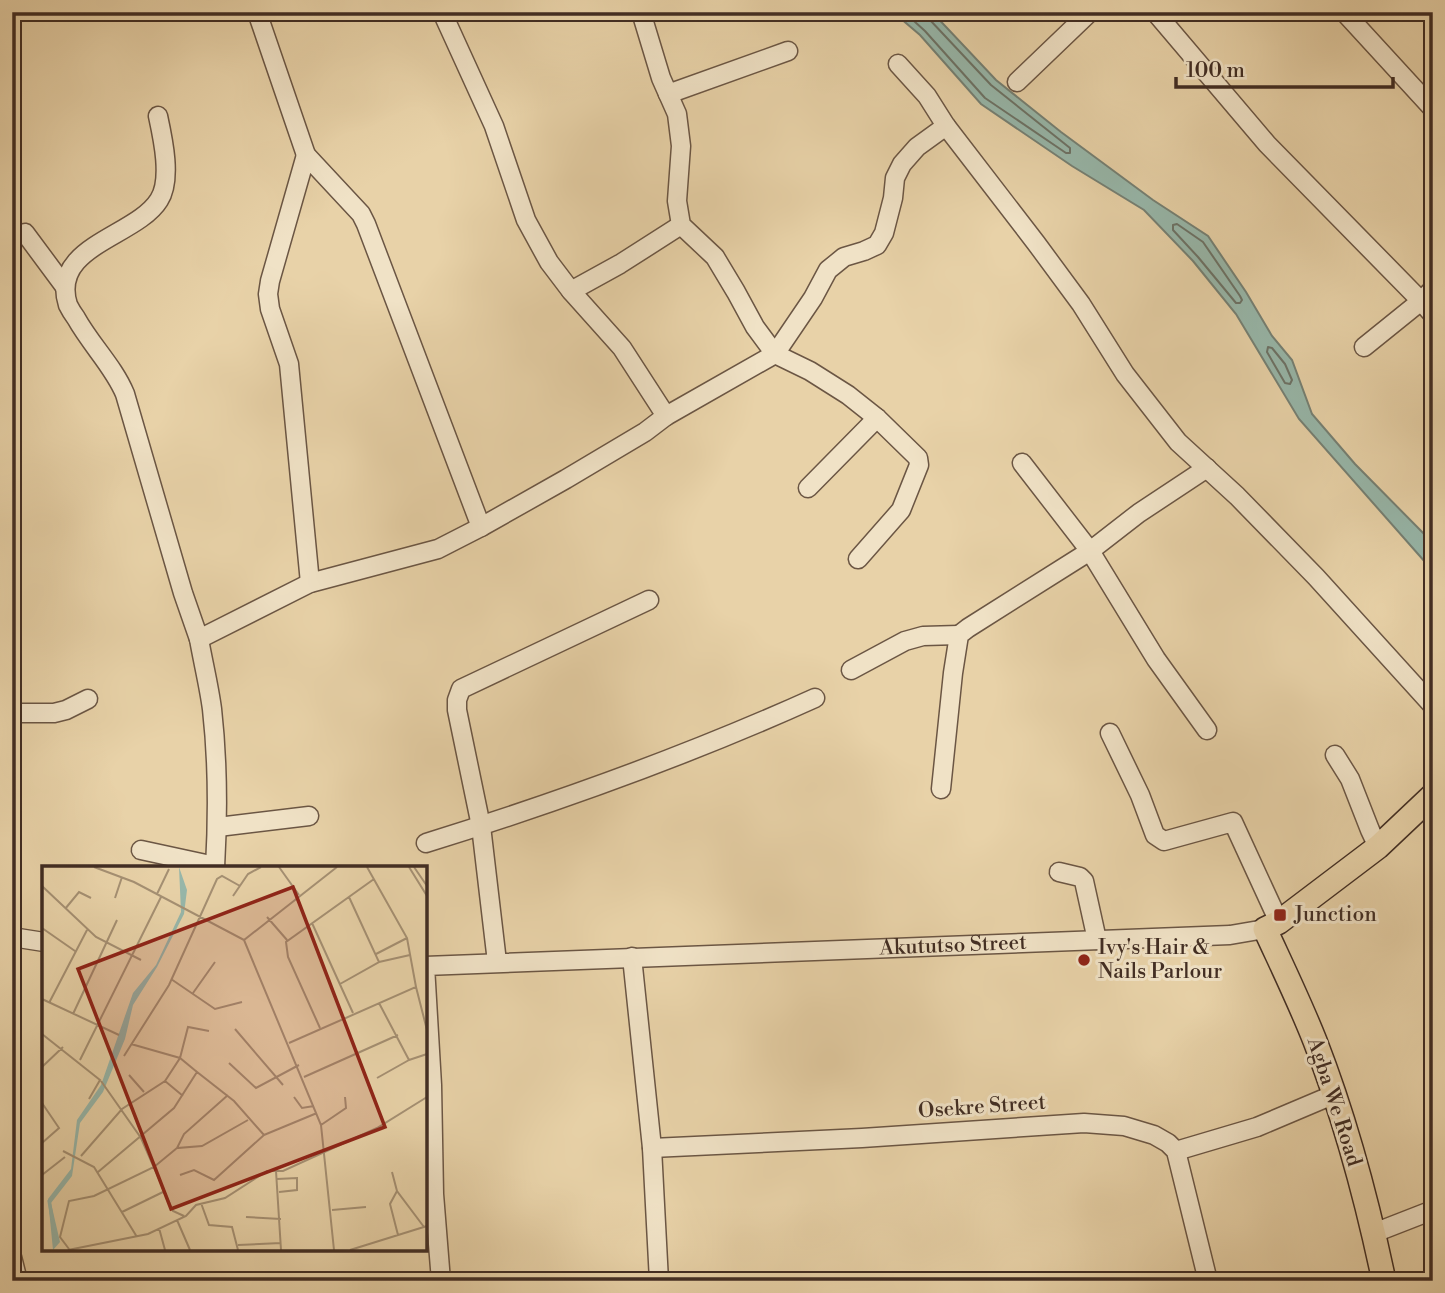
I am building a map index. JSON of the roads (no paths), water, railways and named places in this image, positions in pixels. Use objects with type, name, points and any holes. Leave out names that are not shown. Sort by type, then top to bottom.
[{"type":"main road","name":"Akututso Street","points":[[1272,925],[1378,847],[1433,795]]},
{"type":"main road","name":"Agba We Road","points":[[1272,925],[1335,1094],[1374,1233],[1384,1281]]},
{"type":"street","points":[[257,12],[306,155],[361,214],[366,224],[481,527]]},
{"type":"street","points":[[442,12],[494,127],[526,220],[549,262],[622,348],[666,416]]},
{"type":"street","points":[[641,12],[661,78],[677,114],[681,146],[677,201],[681,225],[715,257],[755,327],[775,354],[810,371],[848,395],[918,457],[919,465],[901,510],[858,559]]},
{"type":"street","points":[[1017,82],[1090,12]]},
{"type":"street","points":[[1155,12],[1267,144],[1427,295],[1433,315]]},
{"type":"street","points":[[1344,12],[1433,109]]},
{"type":"street","points":[[668,94],[788,51]]},
{"type":"street","points":[[898,64],[927,96],[946,126],[1081,304],[1125,374],[1178,442],[1237,496],[1316,577],[1433,706]]},
{"type":"street","points":[[158,116],[163,139],[165,181],[160,199],[146,215],[81,255],[71,269],[65,287],[68,306],[125,394],[199,639],[212,707],[218,771],[215,866]]},
{"type":"street","points":[[199,639],[310,583],[438,549],[481,527],[775,354],[813,298],[828,270],[844,257],[877,245],[884,233],[895,178],[902,164],[917,147],[946,126]]},
{"type":"street","points":[[306,155],[268,294],[270,309],[289,363],[310,583]]},
{"type":"street","points":[[571,291],[681,225]]},
{"type":"street","points":[[25,233],[65,287]]},
{"type":"street","points":[[1364,347],[1427,295]]},
{"type":"street","points":[[808,488],[877,418]]},
{"type":"street","points":[[1022,463],[1090,551],[1156,659],[1207,730]]},
{"type":"street","points":[[851,670],[905,641],[923,636],[959,635],[1090,551],[1139,513],[1206,468]]},
{"type":"street","points":[[496,962],[481,826],[457,710],[461,689],[649,600]]},
{"type":"street","points":[[941,789],[959,635]]},
{"type":"street","points":[[426,843],[652,766],[816,698]]},
{"type":"street","points":[[12,713],[54,713],[88,699]]},
{"type":"street","points":[[1110,733],[1140,795],[1154,835],[1164,841],[1233,822],[1272,925]]},
{"type":"street","points":[[1335,755],[1350,779],[1378,847]]},
{"type":"street","points":[[218,827],[309,816]]},
{"type":"street","points":[[141,850],[211,866]]},
{"type":"street","points":[[1059,872],[1080,877],[1084,881],[1097,940]]},
{"type":"street","name":"Akututso Street","points":[[427,966],[1230,935],[1272,925]]},
{"type":"street","points":[[12,937],[42,942]]},
{"type":"street","points":[[632,957],[652,1148],[659,1281]]},
{"type":"street","points":[[427,1000],[434,1194],[441,1281]]},
{"type":"street","points":[[1208,1281],[1176,1152],[1257,1128],[1335,1094]]},
{"type":"street","name":"Osekre Street","points":[[652,1148],[862,1138],[1084,1123],[1125,1126],[1168,1143],[1176,1152]]},
{"type":"street","points":[[1374,1233],[1433,1210]]},
{"type":"street","points":[[12,1257],[18,1281]]},
{"type":"water","points":[[893,12],[932,12],[996,80],[1153,200],[1208,236],[1272,336],[1292,360],[1312,414],[1355,464],[1433,543],[1433,571],[1299,419],[1236,314],[1193,261],[1144,210],[1072,166],[981,104],[920,35]]},
{"type":"place","name":"Junction","points":[[1280,915]]},
{"type":"place","name":"Ivy's Hair & Nails Parlour","points":[[1084,960]]}]
